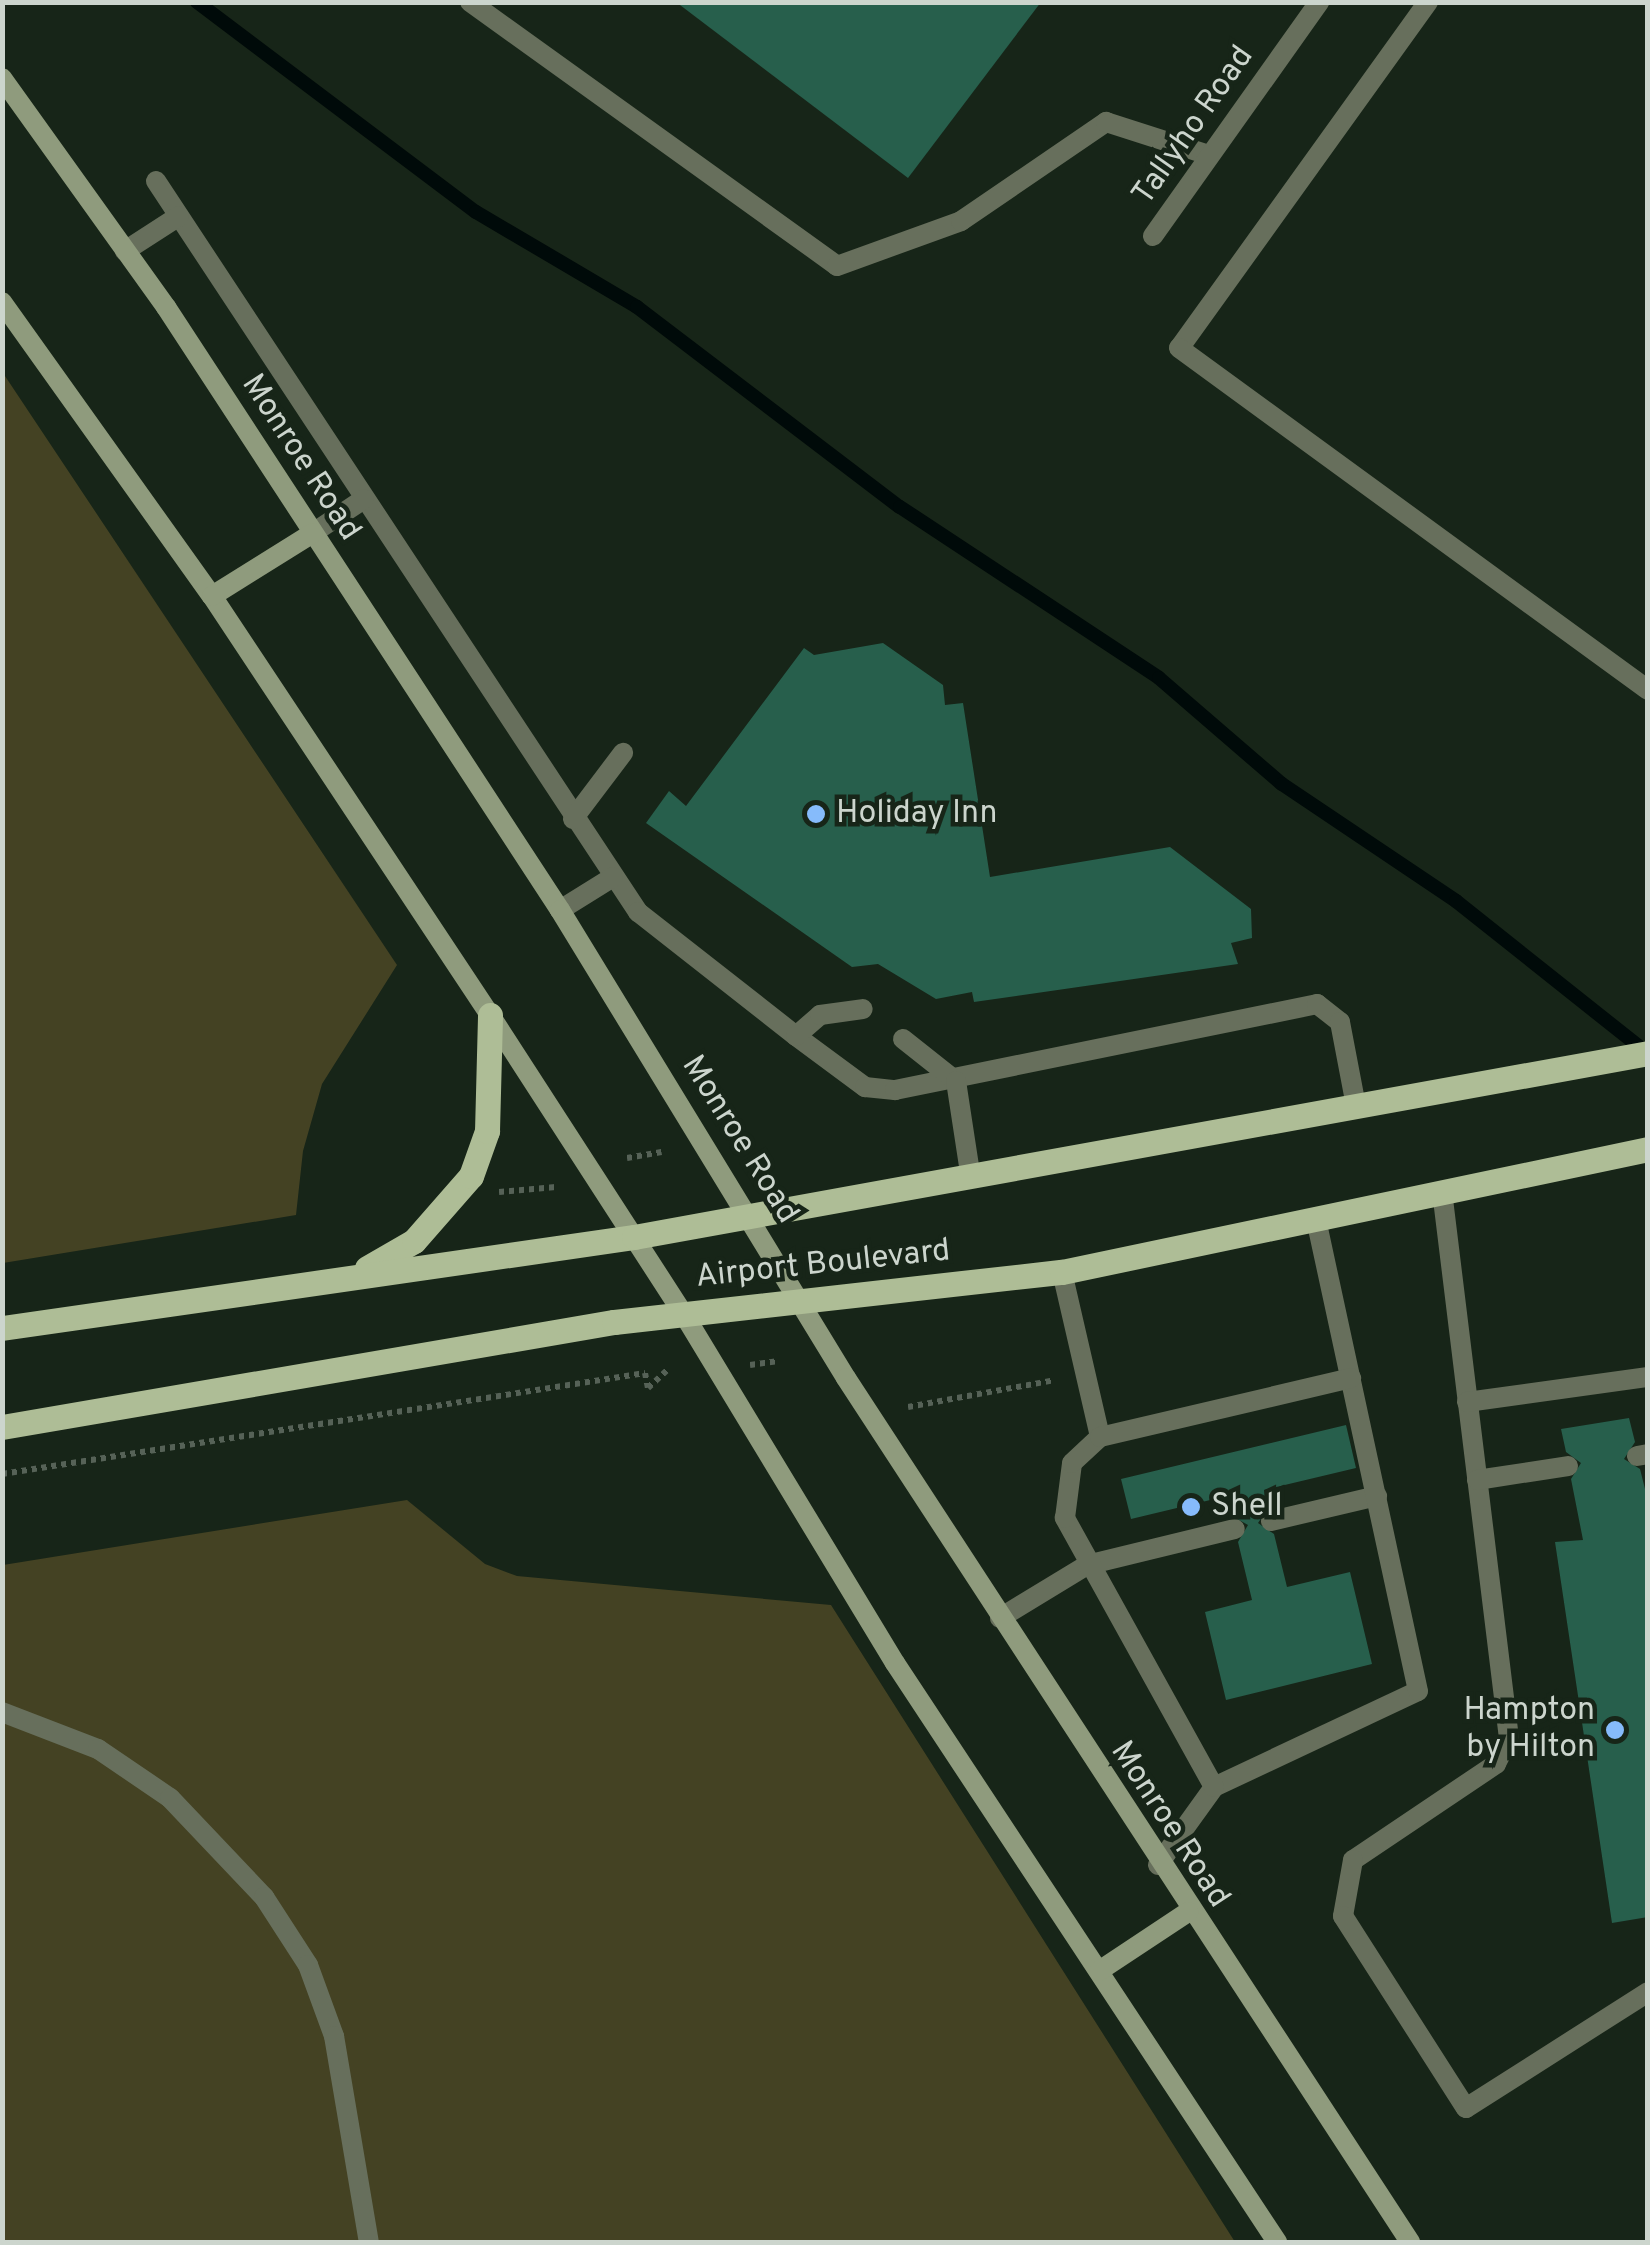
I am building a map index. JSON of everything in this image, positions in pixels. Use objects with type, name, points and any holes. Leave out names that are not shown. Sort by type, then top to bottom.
[{"type":"main road","name":"Monroe Road","points":[[2,78],[125,251],[560,910],[1000,1618],[1188,1912],[1410,2242]]},
{"type":"main road","points":[[2,302],[212,596],[490,1014],[683,1312],[895,1663],[1277,2242]]},
{"type":"main road","points":[[212,596],[313,532]]},
{"type":"main road","points":[[354,1274],[414,1241],[471,1176],[487,1131],[490,1014]]},
{"type":"main road","name":"Airport Boulevard","points":[[2,1328],[354,1274],[634,1237],[970,1172],[1648,1053]]},
{"type":"main road","name":"Airport Boulevard","points":[[2,1427],[683,1312],[1062,1272],[1583,1160],[1648,1150]]},
{"type":"main road","points":[[1099,1971],[1188,1912]]},
{"type":"street","points":[[470,2],[837,266],[961,221],[1106,122],[1209,156]]},
{"type":"street","name":"Tallyho Road","points":[[1153,236],[1318,2]]},
{"type":"street","points":[[1428,2],[1179,348],[1648,690]]},
{"type":"street","points":[[156,181],[638,912],[796,1036],[865,1087],[956,1080],[1317,1004],[1340,1022],[1356,1102]]},
{"type":"street","points":[[125,251],[179,216]]},
{"type":"street","points":[[313,532],[364,499]]},
{"type":"street","points":[[573,818],[623,752]]},
{"type":"street","points":[[560,910],[613,876]]},
{"type":"street","points":[[796,1036],[820,1015],[863,1009]]},
{"type":"street","points":[[903,1040],[956,1080],[970,1172]]},
{"type":"street","points":[[1442,1190],[1509,1738],[1496,1764],[1353,1860],[1343,1916],[1466,2108],[1648,1992]]},
{"type":"street","points":[[1158,1865],[1214,1787],[1418,1692],[1316,1218]]},
{"type":"street","points":[[1062,1272],[1100,1437]]},
{"type":"street","points":[[1214,1787],[1087,1565],[1065,1518],[1072,1463],[1100,1437],[1352,1378]]},
{"type":"street","points":[[1468,1402],[1648,1378]]},
{"type":"street","points":[[1477,1480],[1568,1466]]},
{"type":"street","points":[[1271,1521],[1377,1496]]},
{"type":"street","points":[[1000,1618],[1087,1565],[1235,1529]]},
{"type":"street","points":[[2,1712],[98,1749],[170,1798],[264,1897],[308,1964],[334,2036],[369,2242]]},
{"type":"path","points":[[628,1158],[661,1152]]},
{"type":"path","points":[[498,1192],[556,1187]]},
{"type":"path","points":[[744,1365],[778,1361]]},
{"type":"path","points":[[2,1474],[645,1373],[648,1388],[667,1370]]},
{"type":"path","points":[[908,1407],[1056,1380]]},
{"type":"shaded area","points":[[3,373],[397,965],[322,1084],[303,1151],[296,1215],[3,1263]]},
{"type":"shaded area","points":[[407,1500],[485,1564],[517,1576],[831,1605],[1235,2242],[3,2242],[3,1565]]},
{"type":"building","points":[[676,2],[1041,2],[908,178]]},
{"type":"building","name":"Holiday Inn","points":[[883,643],[943,685],[945,705],[963,703],[990,877],[1170,847],[1251,909],[1252,938],[1231,943],[1238,964],[974,1002],[972,992],[936,999],[878,964],[852,967],[646,823],[669,791],[686,806],[804,648],[814,655]]},
{"type":"building","name":"Hampton by Hilton","points":[[1629,1418],[1635,1442],[1624,1459],[1640,1469],[1648,1501],[1648,1917],[1612,1923],[1555,1542],[1583,1540],[1571,1479],[1581,1463],[1566,1452],[1561,1429]]},
{"type":"building","points":[[1346,1425],[1356,1468],[1264,1490],[1268,1508],[1258,1523],[1274,1534],[1287,1587],[1350,1572],[1372,1664],[1226,1700],[1205,1612],[1252,1600],[1238,1542],[1248,1525],[1232,1516],[1227,1496],[1131,1519],[1121,1479]]},
{"type":"waterway","points":[[197,2],[476,212],[637,307],[900,507],[1159,678],[1282,784],[1456,901],[1647,1053]]},
{"type":"place","name":"Holiday Inn","points":[[816,814]]},
{"type":"place","name":"Shell","points":[[1191,1507]]},
{"type":"place","name":"Hampton by Hilton","points":[[1615,1730]]}]
